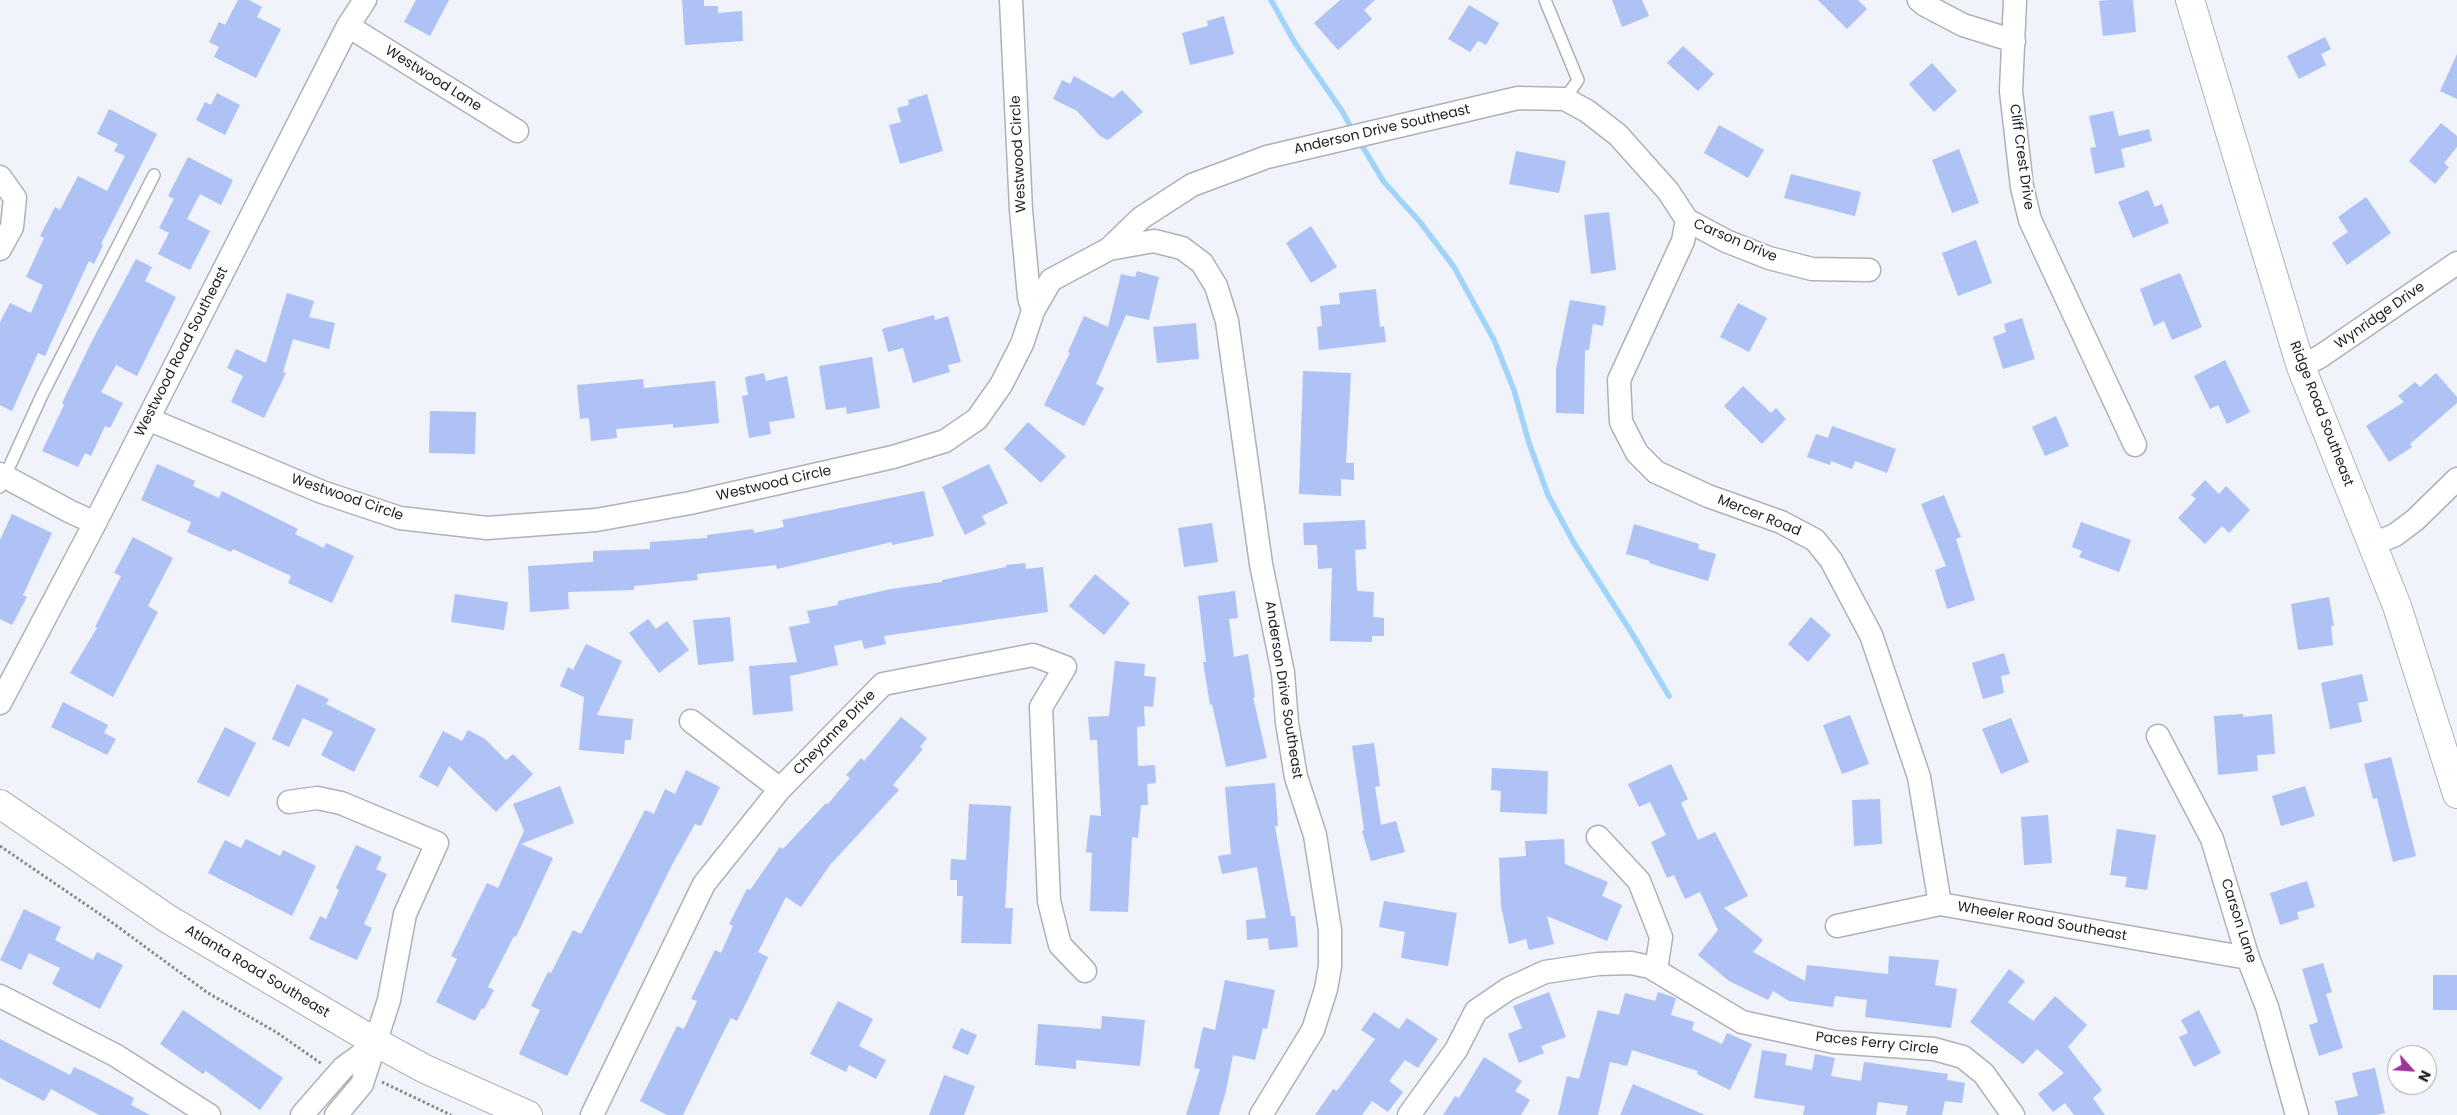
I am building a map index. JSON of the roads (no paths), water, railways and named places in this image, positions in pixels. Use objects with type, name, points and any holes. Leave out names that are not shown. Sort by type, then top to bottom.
[{"type":"street","name":"Westwood Road Southeast","points":[[0,703],[95,523],[348,26],[365,0]]},
{"type":"street","name":"Westwood Circle","points":[[148,419],[322,492],[400,518],[487,528],[596,520],[690,503],[893,457],[946,441],[977,419],[1001,385],[1022,344],[1033,311],[1029,297],[1022,210],[1011,0]]},
{"type":"street","points":[[1919,0],[1925,6],[1963,25],[2014,41]]},
{"type":"street","name":"Cliff Crest Drive","points":[[2015,0],[2011,90],[2022,187],[2030,220],[2135,445]]},
{"type":"street","name":"Ridge Road Southeast","points":[[2190,0],[2301,367],[2400,615],[2456,786]]},
{"type":"street","name":"Westwood Lane","points":[[348,26],[517,132]]},
{"type":"street","name":"Anderson Drive Southeast","points":[[1033,311],[1051,280],[1109,249],[1141,218],[1192,185],[1267,157],[1518,98],[1564,99],[1587,110],[1618,135],[1652,174]]},
{"type":"street","name":"Carson Drive","points":[[1652,174],[1668,191],[1687,220],[1726,241],[1769,258],[1812,269],[1870,270]]},
{"type":"street","points":[[0,177],[15,198],[12,227],[0,249]]},
{"type":"street","name":"Mercer Road","points":[[1687,220],[1682,241],[1619,380],[1621,422],[1637,453],[1656,472],[1708,496],[1781,522],[1816,540],[1831,560],[1871,635],[1919,777],[1940,904]]},
{"type":"street","name":"Anderson Drive Southeast","points":[[1109,249],[1154,241],[1182,248],[1202,263],[1216,286],[1227,320],[1261,564],[1283,673],[1286,723],[1296,777],[1315,835],[1330,930],[1330,966],[1326,989],[1313,1030],[1261,1115]]},
{"type":"street","name":"Wynridge Drive","points":[[2301,367],[2321,356],[2457,262]]},
{"type":"street","points":[[2371,545],[2395,535],[2415,520],[2457,479]]},
{"type":"street","points":[[2,480],[95,523]]},
{"type":"street","name":"Cheyanne Drive","points":[[592,1115],[704,884],[780,789],[883,684],[1033,655],[1065,667],[1041,707],[1049,901],[1060,945],[1085,971]]},
{"type":"street","points":[[691,721],[780,789]]},
{"type":"street","name":"Carson Lane","points":[[2158,736],[2212,839],[2248,958],[2268,1007],[2298,1115]]},
{"type":"street","points":[[289,802],[317,798],[341,802],[437,843],[405,914],[389,1000],[366,1074],[362,1084],[336,1115]]},
{"type":"street","name":"Atlanta Road Southeast","points":[[0,804],[168,919],[377,1043],[434,1073],[528,1115]]},
{"type":"street","points":[[1598,836],[1639,881],[1661,937],[1656,970]]},
{"type":"street","name":"Wheeler Road Southeast","points":[[1837,926],[1940,904],[2248,958]]},
{"type":"street","name":"Paces Ferry Circle","points":[[1409,1115],[1456,1050],[1476,1011],[1508,989],[1545,972],[1598,964],[1632,963],[1656,970],[1742,1022],[1834,1042],[1934,1048],[1963,1057],[1984,1074],[2013,1115]]},
{"type":"street","points":[[0,996],[116,1055],[208,1115]]},
{"type":"street","points":[[302,1115],[343,1068],[377,1043]]},
{"type":"lane","points":[[1545,0],[1578,80],[1564,99]]},
{"type":"lane","points":[[2,480],[42,395],[154,175]]},
{"type":"waterway","points":[[1271,0],[1295,43],[1342,111],[1353,131]]},
{"type":"waterway","points":[[1359,141],[1384,182],[1420,222],[1454,267],[1494,340],[1514,390],[1529,443],[1548,495],[1574,543],[1633,635],[1669,696]]}]
